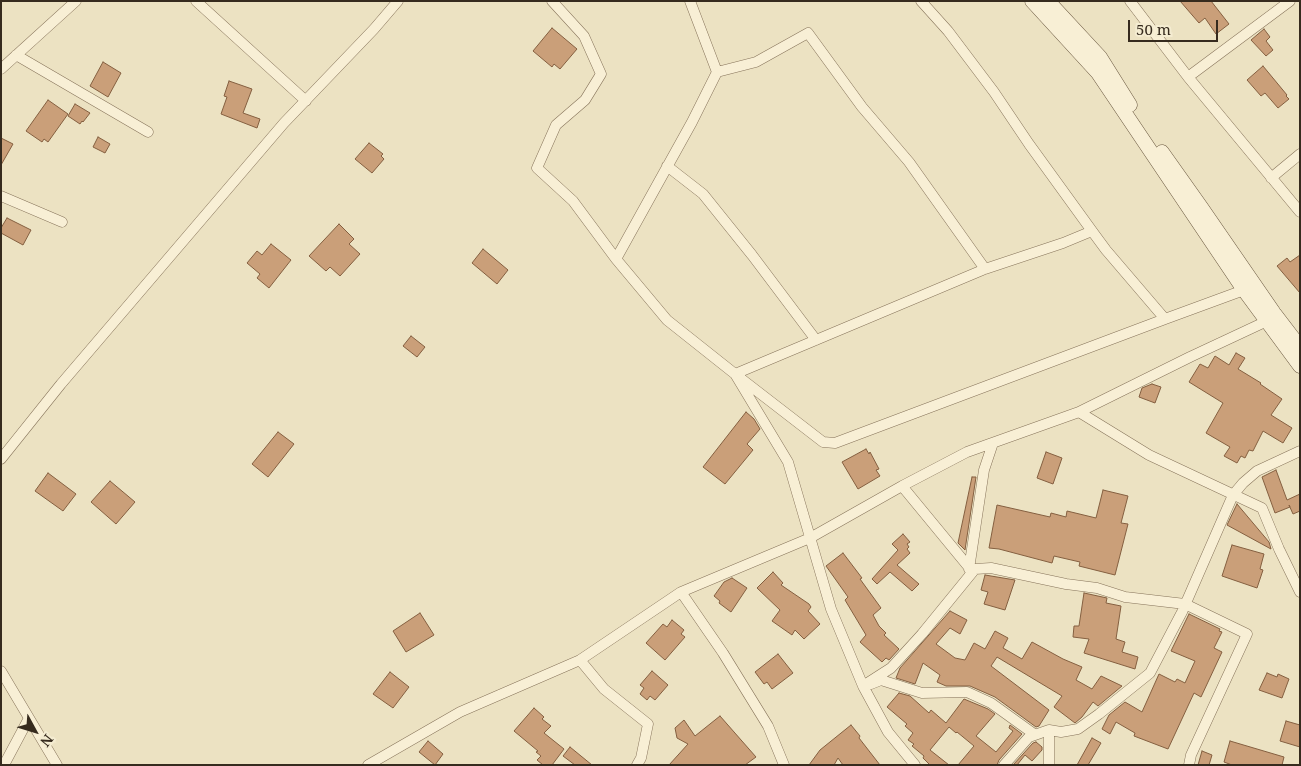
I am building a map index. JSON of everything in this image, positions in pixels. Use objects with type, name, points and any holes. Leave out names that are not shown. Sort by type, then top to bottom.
[{"type":"main road","points":[[1032,1],[1098,74],[1244,290],[1300,366]]},
{"type":"main road","points":[[1048,1],[1100,57],[1160,150],[1300,347]]},
{"type":"street","points":[[1,69],[76,1]]},
{"type":"street","points":[[196,1],[306,101]]},
{"type":"street","points":[[1,459],[61,384],[278,131],[398,1]]},
{"type":"street","points":[[552,1],[584,36],[601,74],[585,100],[556,125],[537,168],[573,201],[616,259],[667,320],[823,442],[835,443],[1244,290]]},
{"type":"street","points":[[690,1],[718,72]]},
{"type":"street","points":[[921,1],[948,31],[994,92],[1029,144],[1106,250],[1165,319]]},
{"type":"street","points":[[1130,1],[1188,78],[1300,212]]},
{"type":"street","points":[[1188,78],[1290,1]]},
{"type":"street","points":[[616,259],[718,72],[756,62],[808,33],[862,107],[909,162],[985,269]]},
{"type":"street","points":[[16,55],[148,132]]},
{"type":"street","points":[[1271,178],[1300,154]]},
{"type":"street","points":[[667,166],[703,194],[816,340]]},
{"type":"street","points":[[1,196],[62,222]]},
{"type":"street","points":[[735,374],[985,269],[1063,243],[1092,231]]},
{"type":"street","points":[[368,765],[460,712],[580,660],[681,592],[810,538],[967,452],[1079,412],[1267,321]]},
{"type":"street","points":[[735,374],[788,462],[831,608],[864,686],[888,732],[915,765]]},
{"type":"street","points":[[1079,412],[1149,455],[1262,508],[1300,592]]},
{"type":"street","points":[[864,686],[891,668],[922,634],[971,570],[984,470],[993,442]]},
{"type":"street","points":[[1004,765],[1029,737],[1049,730],[1061,732],[1078,729],[1143,680],[1155,666],[1185,604],[1233,495],[1257,471],[1300,451]]},
{"type":"street","points":[[902,486],[971,570]]},
{"type":"street","points":[[971,570],[990,568],[1066,584],[1097,588],[1125,597],[1185,604],[1247,634],[1191,755],[1189,765]]},
{"type":"street","points":[[681,592],[723,653],[768,726],[784,765]]},
{"type":"street","points":[[580,660],[604,689],[648,724],[641,758],[637,765]]},
{"type":"street","points":[[1,671],[57,765]]},
{"type":"street","points":[[864,686],[881,680],[922,694],[967,692],[991,703],[1034,734]]},
{"type":"street","points":[[4,765],[29,718]]},
{"type":"street","points":[[1049,730],[1049,765]]},
{"type":"building","points":[[1180,1],[1211,1],[1229,24],[1216,34],[1205,18],[1199,23]]},
{"type":"building","points":[[552,28],[577,49],[560,69],[554,64],[552,67],[533,51]]},
{"type":"building","points":[[1264,29],[1270,37],[1266,41],[1273,50],[1266,56],[1251,40]]},
{"type":"building","points":[[103,62],[121,73],[108,97],[90,86]]},
{"type":"building","points":[[1263,66],[1289,99],[1278,108],[1265,93],[1261,96],[1247,80]]},
{"type":"building","points":[[229,81],[252,89],[243,113],[260,119],[257,128],[221,114],[227,97],[224,96]]},
{"type":"building","points":[[48,100],[68,114],[48,142],[44,139],[42,142],[26,131]]},
{"type":"building","points":[[75,104],[90,113],[80,124],[68,116]]},
{"type":"building","points":[[98,137],[110,144],[105,153],[93,147]]},
{"type":"building","points":[[1,138],[13,144],[1,165]]},
{"type":"building","points":[[369,143],[383,154],[381,156],[384,159],[372,173],[355,159]]},
{"type":"building","points":[[7,218],[31,230],[23,245],[1,233],[1,228]]},
{"type":"building","points":[[339,224],[354,239],[349,244],[360,254],[340,276],[330,267],[326,271],[309,256]]},
{"type":"building","points":[[271,244],[291,260],[269,288],[257,278],[260,274],[247,263],[257,251],[262,255]]},
{"type":"building","points":[[483,249],[508,270],[497,284],[472,263]]},
{"type":"building","points":[[1300,255],[1300,293],[1277,266],[1287,258],[1290,262]]},
{"type":"building","points":[[411,336],[425,347],[417,357],[403,346]]},
{"type":"building","points":[[1236,353],[1245,358],[1238,369],[1282,399],[1271,415],[1292,428],[1283,443],[1263,431],[1253,451],[1249,450],[1245,458],[1241,456],[1237,463],[1224,456],[1230,447],[1206,433],[1223,403],[1189,382],[1200,364],[1208,368],[1215,356],[1229,365]]},
{"type":"building","points":[[1152,384],[1161,387],[1155,403],[1139,397],[1142,388]]},
{"type":"building","points":[[746,412],[754,419],[760,429],[747,444],[753,450],[725,484],[703,467]]},
{"type":"building","points":[[278,432],[294,444],[268,477],[252,464]]},
{"type":"building","points":[[866,449],[869,454],[870,452],[879,469],[876,470],[880,476],[858,489],[842,462]]},
{"type":"building","points":[[1046,452],[1062,458],[1053,484],[1037,478]]},
{"type":"building","points":[[1276,470],[1287,500],[1300,494],[1300,511],[1293,514],[1290,507],[1275,513],[1262,477]]},
{"type":"building","points":[[48,473],[76,494],[63,511],[35,491]]},
{"type":"building","points":[[972,477],[976,477],[965,550],[958,543]]},
{"type":"building","points":[[110,481],[135,502],[116,524],[91,502]]},
{"type":"building","points":[[1103,490],[1128,496],[1121,523],[1128,524],[1115,575],[1079,566],[1080,562],[1054,556],[1052,563],[989,548],[997,505],[1050,517],[1051,513],[1066,517],[1067,511],[1096,518]]},
{"type":"building","points":[[1237,504],[1269,542],[1271,549],[1227,525]]},
{"type":"building","points":[[903,534],[910,542],[907,544],[909,547],[907,549],[910,553],[897,565],[919,584],[912,591],[890,572],[877,584],[872,579],[898,550],[892,544]]},
{"type":"building","points":[[1232,545],[1264,554],[1260,569],[1263,570],[1257,588],[1222,576]]},
{"type":"building","points":[[843,553],[881,608],[873,615],[879,626],[886,633],[884,635],[899,649],[889,660],[886,658],[882,662],[860,642],[866,635],[845,600],[848,597],[826,566]]},
{"type":"building","points":[[773,572],[783,583],[781,585],[809,604],[811,607],[808,611],[820,624],[804,639],[795,630],[792,635],[772,621],[780,610],[757,588]]},
{"type":"building","points":[[985,575],[1015,580],[1005,610],[984,604],[988,592],[981,590]]},
{"type":"building","points":[[732,578],[747,588],[731,612],[719,603],[720,601],[714,596],[724,582]]},
{"type":"building","points":[[1084,593],[1107,598],[1106,603],[1121,606],[1116,639],[1125,642],[1122,652],[1138,657],[1135,669],[1084,653],[1089,639],[1073,637],[1074,626],[1079,626]]},
{"type":"building","points":[[950,611],[967,620],[960,634],[950,628],[936,644],[955,658],[965,660],[974,643],[985,649],[995,631],[1008,638],[1003,648],[1022,659],[1032,642],[1082,667],[1076,680],[1092,689],[1101,676],[1122,686],[1098,706],[1093,702],[1075,723],[1054,707],[1062,696],[997,657],[991,666],[1049,710],[1039,726],[1036,727],[995,697],[970,686],[946,686],[937,682],[940,675],[923,663],[915,684],[896,678],[900,668]]},
{"type":"building","points":[[420,613],[434,635],[406,652],[393,631]]},
{"type":"building","points":[[1189,614],[1220,629],[1219,631],[1222,632],[1214,648],[1222,652],[1201,697],[1194,693],[1168,749],[1134,736],[1135,733],[1116,722],[1110,734],[1102,729],[1109,715],[1125,702],[1142,712],[1159,674],[1175,682],[1177,679],[1185,683],[1195,661],[1171,651]]},
{"type":"building","points":[[672,620],[684,630],[681,634],[685,637],[665,660],[646,643],[663,624],[667,627]]},
{"type":"building","points":[[778,654],[793,673],[772,689],[767,682],[764,684],[755,672]]},
{"type":"building","points":[[652,671],[668,685],[655,700],[650,696],[647,700],[640,694],[644,688],[640,685]]},
{"type":"building","points":[[390,672],[409,687],[393,708],[373,694]]},
{"type":"building","points":[[1267,673],[1277,677],[1278,674],[1289,679],[1282,698],[1259,690]]},
{"type":"building","points":[[899,693],[910,696],[929,713],[931,710],[946,723],[964,699],[988,709],[995,714],[976,736],[996,752],[1013,731],[1009,728],[1010,725],[1022,734],[999,760],[997,765],[958,765],[974,746],[949,727],[930,750],[949,765],[930,765],[923,758],[924,756],[912,746],[914,744],[908,740],[913,733],[905,726],[907,724],[887,707]]},
{"type":"building","points":[[534,708],[544,717],[542,719],[551,726],[544,733],[564,749],[552,765],[543,765],[537,760],[541,756],[536,752],[538,751],[514,731]]},
{"type":"building","points":[[720,716],[756,757],[745,765],[669,765],[688,744],[677,738],[675,728],[684,720],[695,736]]},
{"type":"building","points":[[1286,721],[1300,725],[1300,747],[1280,741]]},
{"type":"building","points":[[851,725],[880,765],[843,765],[838,758],[834,765],[809,765],[820,750]]},
{"type":"building","points":[[1092,738],[1101,743],[1088,765],[1077,765]]},
{"type":"building","points":[[428,741],[443,754],[435,765],[419,752]]},
{"type":"building","points":[[1230,741],[1284,757],[1282,765],[1232,765],[1224,762]]},
{"type":"building","points":[[1036,742],[1042,747],[1042,750],[1032,761],[1025,755],[1017,765],[1013,765],[1033,743]]},
{"type":"building","points":[[570,747],[592,765],[575,765],[563,756]]},
{"type":"building","points":[[1202,751],[1212,755],[1209,765],[1198,765]]}]
